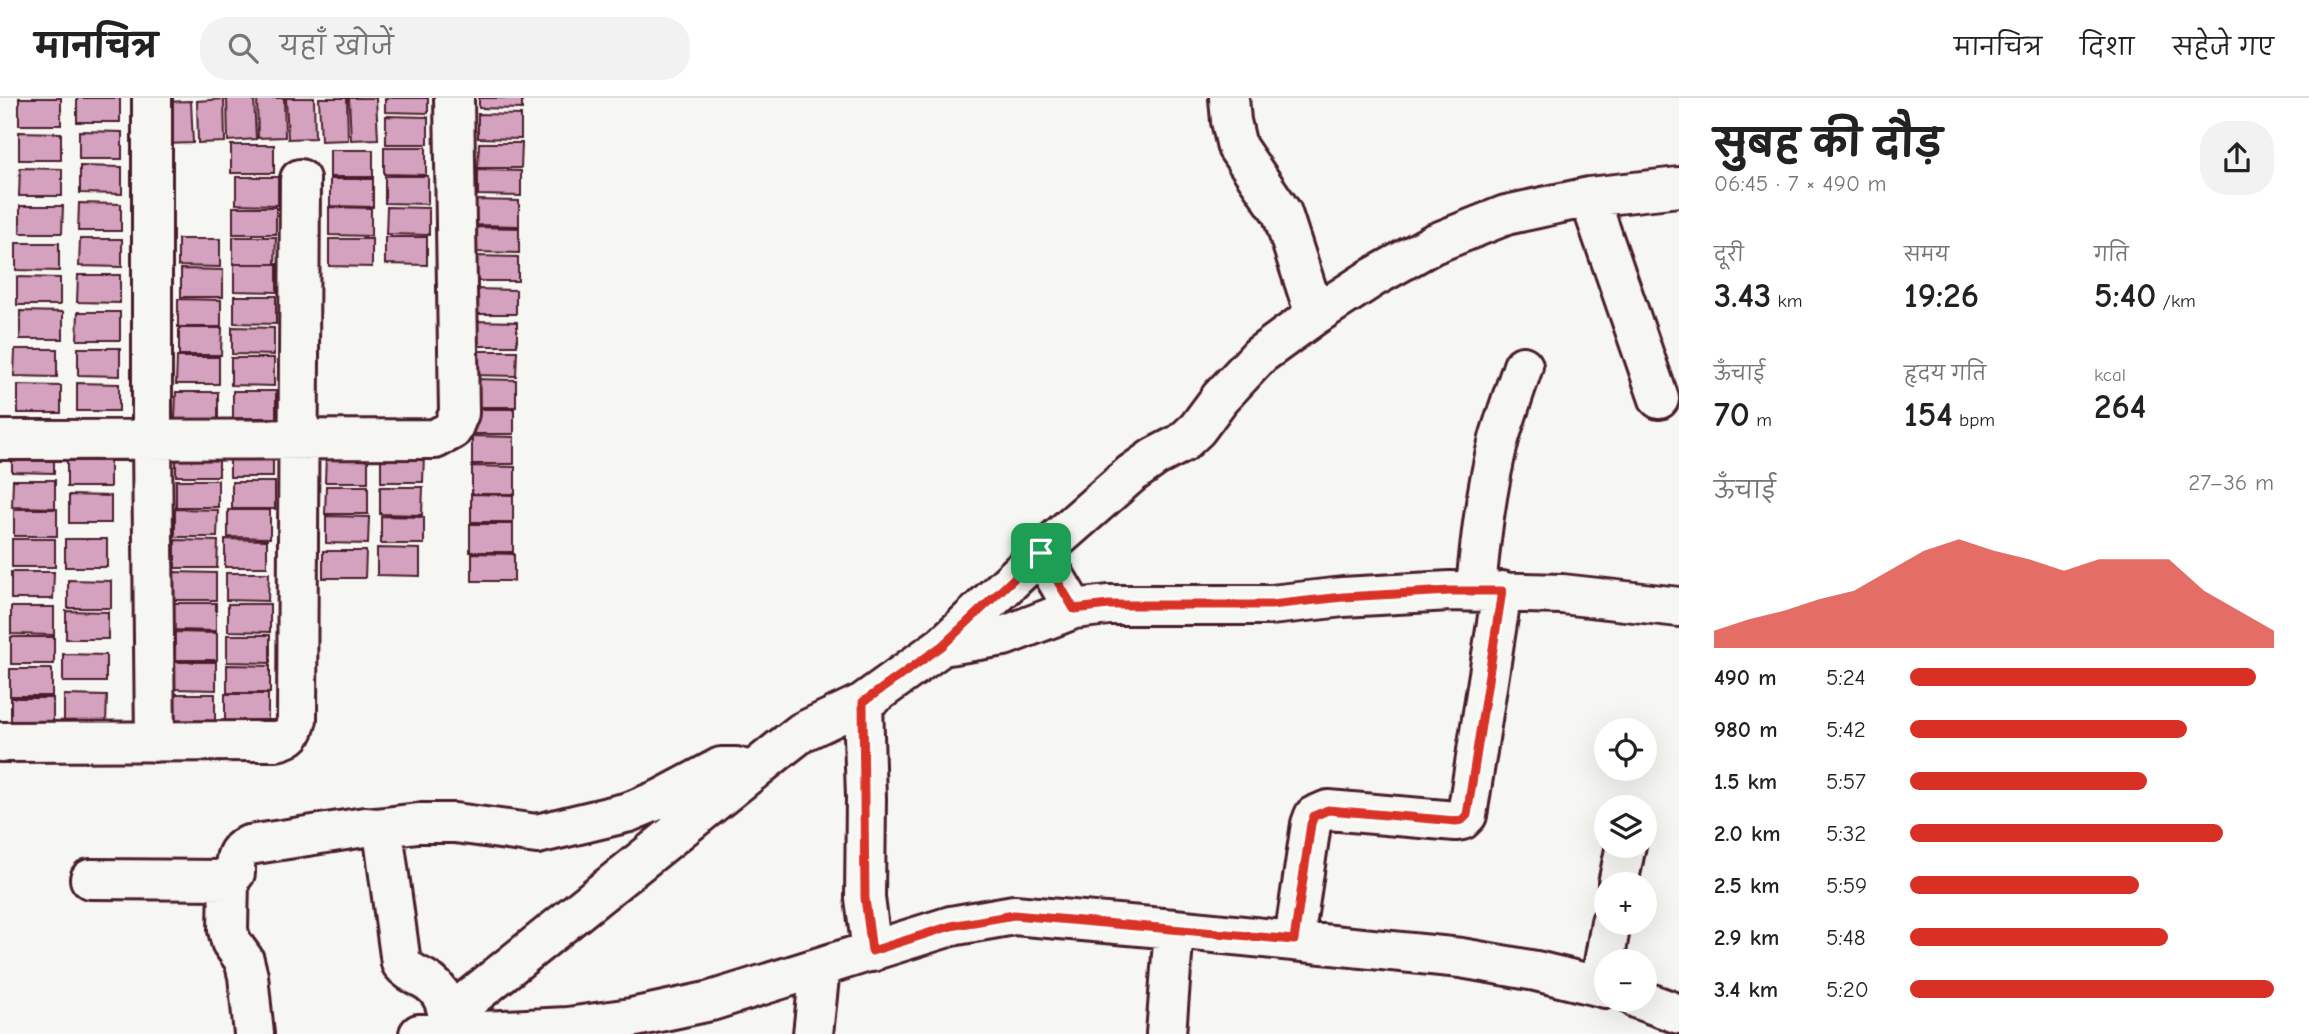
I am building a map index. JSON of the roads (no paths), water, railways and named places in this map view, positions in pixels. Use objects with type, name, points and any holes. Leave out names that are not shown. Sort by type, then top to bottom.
[{"type":"street","points":[[152,98],[155,742]]},
{"type":"street","points":[[0,440],[435,439],[452,430],[459,413],[454,98]]},
{"type":"street","points":[[1229,98],[1237,147],[1282,213],[1315,315]]},
{"type":"street","points":[[0,742],[276,741],[292,735],[297,719],[300,179]]},
{"type":"street","points":[[439,1028],[802,732],[863,702],[942,646],[1041,553],[1131,474],[1182,443],[1198,429],[1220,398],[1260,355],[1315,315],[1372,278],[1433,244],[1506,215],[1589,197],[1679,187]]},
{"type":"street","points":[[1589,197],[1659,399]]},
{"type":"street","points":[[1294,940],[1314,816],[1328,810],[1456,821],[1467,815],[1489,591],[1480,537],[1487,491],[1500,437],[1523,366]]},
{"type":"street","points":[[1041,553],[1074,609]]},
{"type":"street","points":[[942,646],[1004,636],[1074,609],[1109,605],[1271,605],[1343,597],[1489,591],[1562,594],[1679,607]]},
{"type":"street","points":[[863,702],[865,898],[872,951]]},
{"type":"street","points":[[254,1034],[244,960],[231,942],[228,930],[229,880],[235,873],[236,857],[240,849],[249,845],[365,827],[418,823],[455,823],[537,834],[629,812],[663,798],[721,767],[736,766],[752,772]]},
{"type":"street","points":[[376,828],[384,838],[401,963],[408,972],[431,982],[446,1000],[439,1028]]},
{"type":"street","points":[[90,878],[229,880]]},
{"type":"street","points":[[439,1028],[504,1033],[568,1027],[631,1026],[951,926],[1014,915],[1461,958],[1594,985]]},
{"type":"street","points":[[1166,1034],[1174,929]]},
{"type":"street","points":[[813,1034],[820,968]]},
{"type":"street","points":[[1657,1006],[1679,1014]]}]
